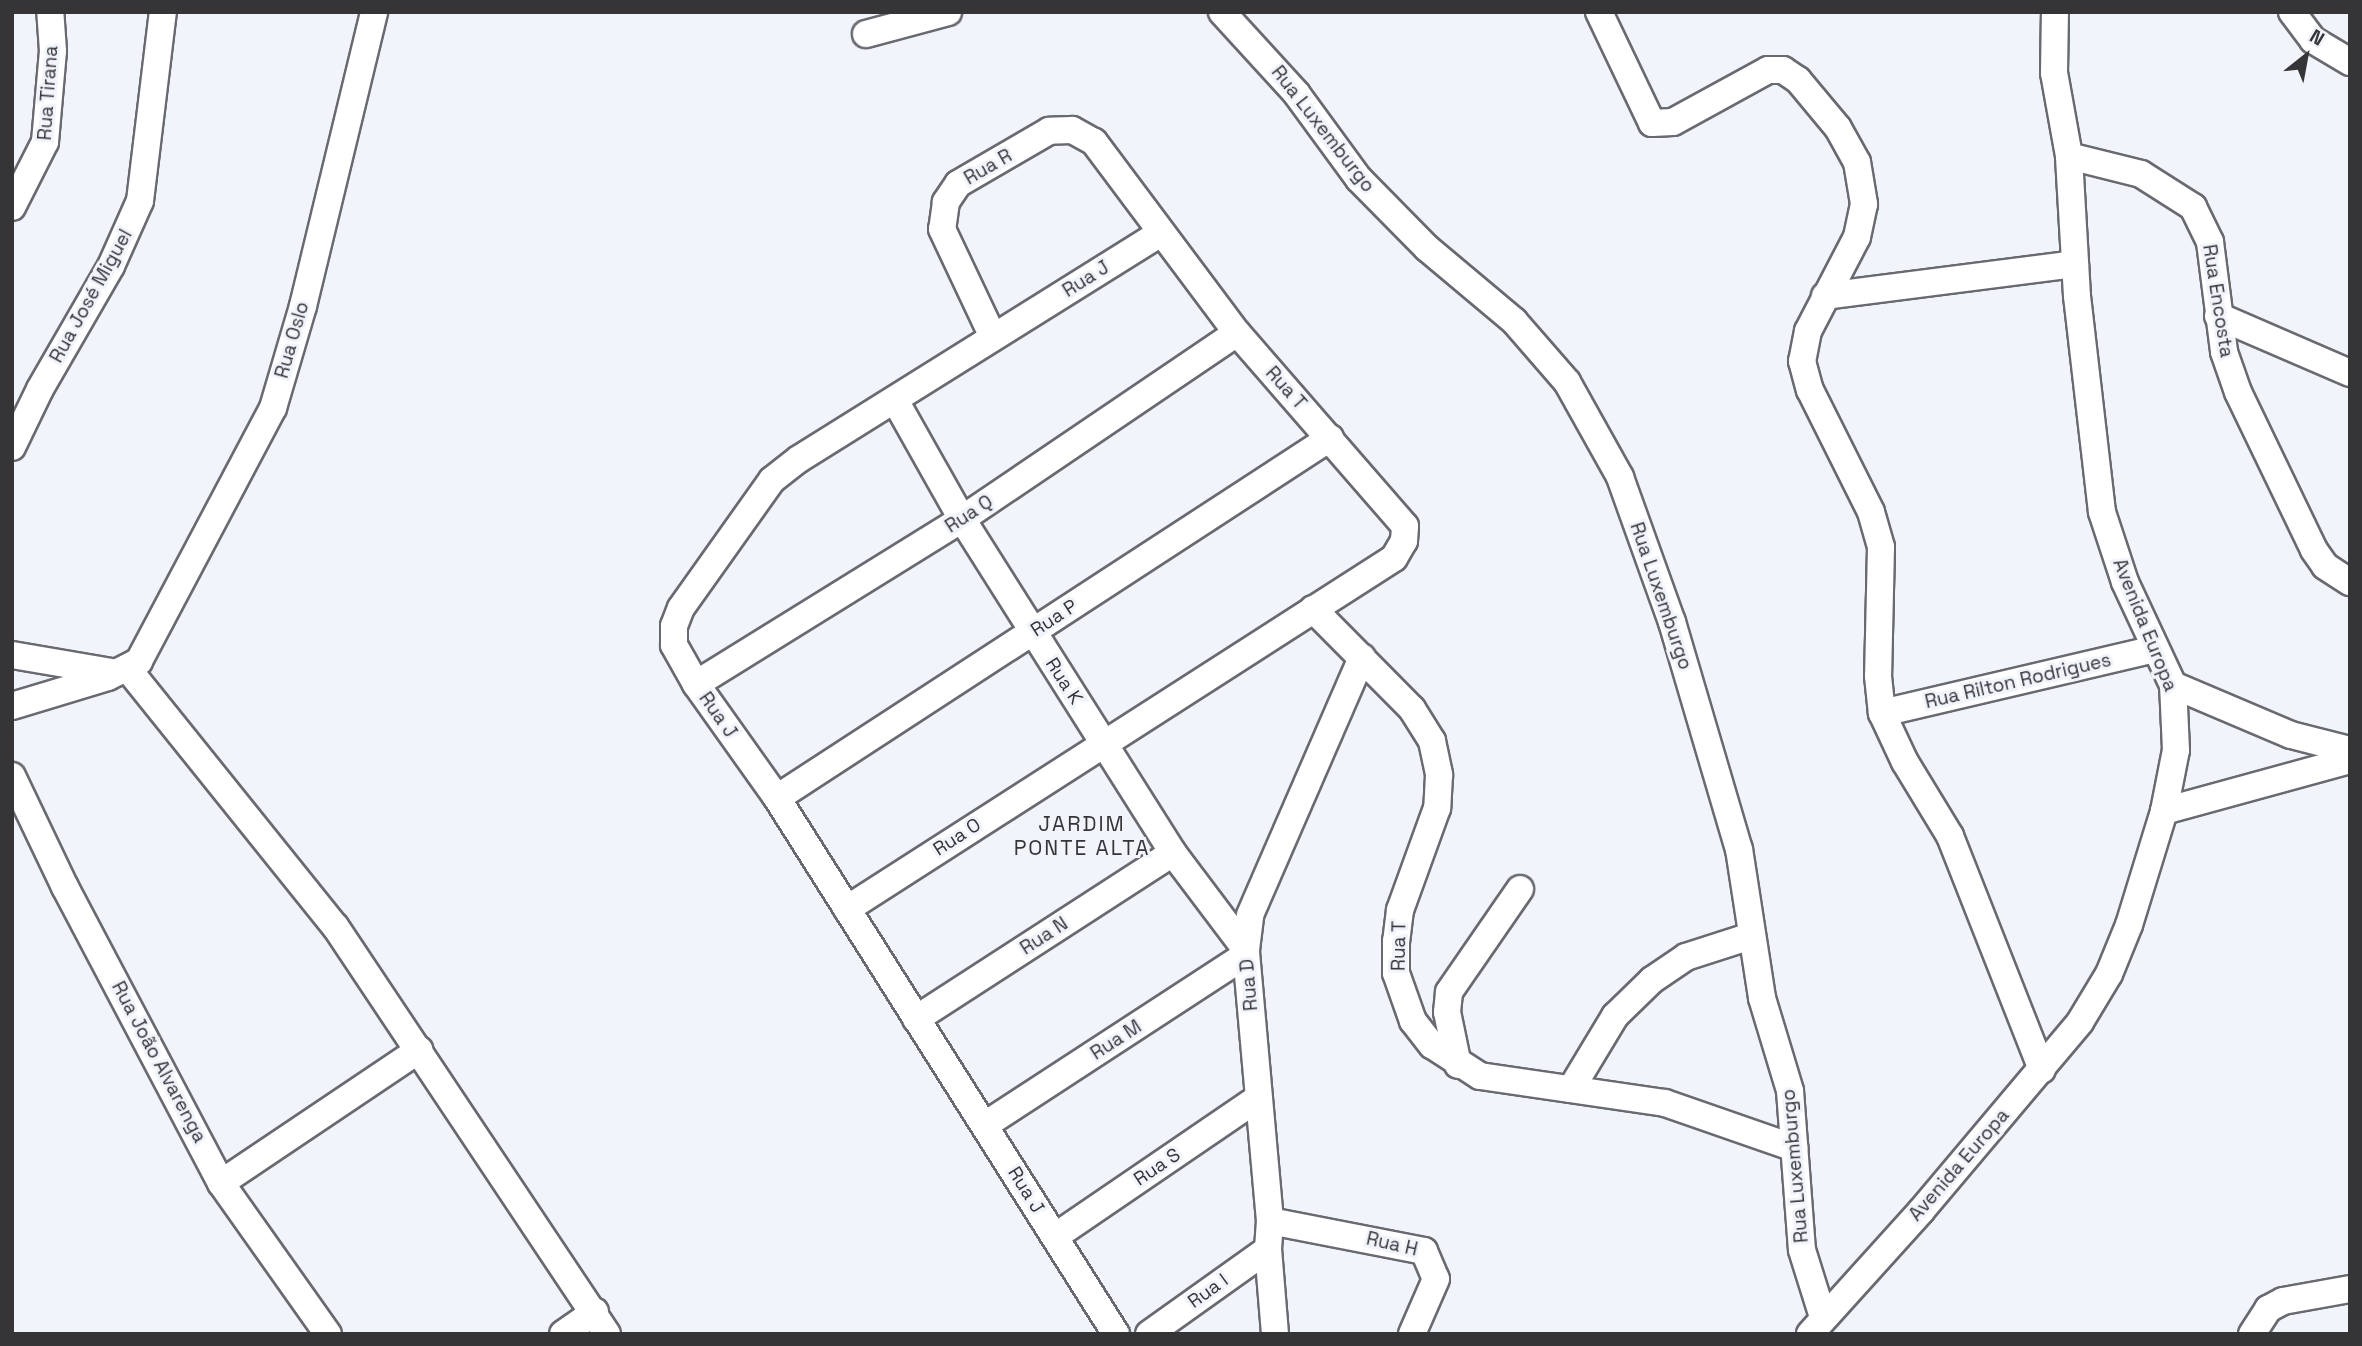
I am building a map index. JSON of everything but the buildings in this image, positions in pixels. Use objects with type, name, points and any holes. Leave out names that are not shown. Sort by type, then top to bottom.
[{"type":"street","name":"Rua Tirana","points":[[12,207],[46,142],[53,51],[50,12]]},
{"type":"street","name":"Rua José Miguel","points":[[12,447],[40,389],[111,266],[140,201],[163,12]]},
{"type":"street","name":"Rua Oslo","points":[[124,671],[149,645],[272,408],[303,306],[374,12]]},
{"type":"street","points":[[866,34],[948,12]]},
{"type":"street","name":"Rua Luxemburgo","points":[[1222,12],[1296,93],[1359,179],[1427,248],[1514,321],[1567,382],[1620,477],[1672,622],[1739,849],[1751,936],[1767,1021],[1790,1091],[1802,1250],[1817,1326]]},
{"type":"street","points":[[1599,12],[1653,123],[1673,122],[1768,71],[1783,70],[1798,80],[1838,128],[1857,162],[1864,204],[1857,237],[1808,331],[1802,361],[1810,390],[1871,512],[1881,547],[1878,676],[1882,713],[1905,761],[1950,836],[2042,1070]]},
{"type":"street","name":"Avenida Europa","points":[[1817,1326],[2042,1070],[2080,1022],[2109,974],[2164,811],[2176,750],[2173,685],[2154,649],[2102,512],[2075,264],[2069,156],[2054,73],[2055,12]]},
{"type":"street","points":[[2292,12],[2312,40],[2350,62]]},
{"type":"street","name":"Rua R","points":[[993,337],[943,229],[946,202],[958,184],[1049,131],[1072,131],[1094,142]]},
{"type":"street","name":"Rua T","points":[[1094,142],[1159,234],[1237,333],[1405,526],[1404,541],[1394,558],[1103,742]]},
{"type":"street","name":"Rua Encosta","points":[[2069,156],[2141,174],[2193,207],[2210,242],[2218,316],[2238,392],[2298,522],[2325,565],[2350,582]]},
{"type":"street","name":"Rua J","points":[[1116,1334],[777,798],[696,684],[674,645],[674,626],[749,509],[772,480],[799,459],[896,402],[993,337],[1159,234]]},
{"type":"street","points":[[1825,296],[2075,264]]},
{"type":"street","points":[[2218,316],[2350,373]]},
{"type":"street","name":"Rua Q","points":[[696,684],[962,519],[1237,333]]},
{"type":"street","name":"Rua K","points":[[896,402],[962,519],[1032,632],[1173,853],[1246,953]]},
{"type":"street","name":"Rua P","points":[[777,798],[1330,438]]},
{"type":"street","name":"Rua T","points":[[1313,609],[1412,709],[1432,741],[1439,775],[1437,808],[1400,909],[1396,974],[1413,1021],[1432,1045],[1458,1065],[1503,1082],[1571,1088],[1665,1103],[1794,1147]]},
{"type":"street","name":"Rua Rilton Rodrigues","points":[[1882,713],[2154,649]]},
{"type":"street","points":[[12,655],[124,671],[285,858],[419,1050],[601,1323],[563,1334]]},
{"type":"street","name":"Rua D","points":[[1275,1334],[1268,1249],[1270,1221],[1246,953],[1250,915],[1362,657]]},
{"type":"street","points":[[12,706],[124,671]]},
{"type":"street","points":[[2173,685],[2291,735],[2350,750]]},
{"type":"street","points":[[2291,735],[2298,760],[2292,777]]},
{"type":"street","name":"Rua O","points":[[847,909],[1103,742]]},
{"type":"street","points":[[2164,811],[2350,760]]},
{"type":"street","name":"Rua João Alvarenga","points":[[12,776],[65,887],[221,1182],[328,1334]]},
{"type":"street","name":"Rua N","points":[[916,1019],[1173,853]]},
{"type":"street","points":[[1458,1065],[1447,1012],[1449,992],[1520,889]]},
{"type":"street","points":[[1571,1088],[1615,1016],[1652,980],[1686,957],[1751,936]]},
{"type":"street","name":"Rua M","points":[[985,1125],[1246,953]]},
{"type":"street","points":[[221,1182],[419,1050]]},
{"type":"street","name":"Rua S","points":[[1056,1236],[1258,1098]]},
{"type":"street","name":"Rua H","points":[[1270,1221],[1424,1251],[1436,1279],[1412,1334]]},
{"type":"street","name":"Rua I","points":[[1149,1334],[1268,1249]]},
{"type":"street","points":[[2252,1334],[2269,1309],[2283,1301],[2350,1289]]},
{"type":"district","name":"JARDIM PONTE ALTA","points":[[1082,836]]}]
